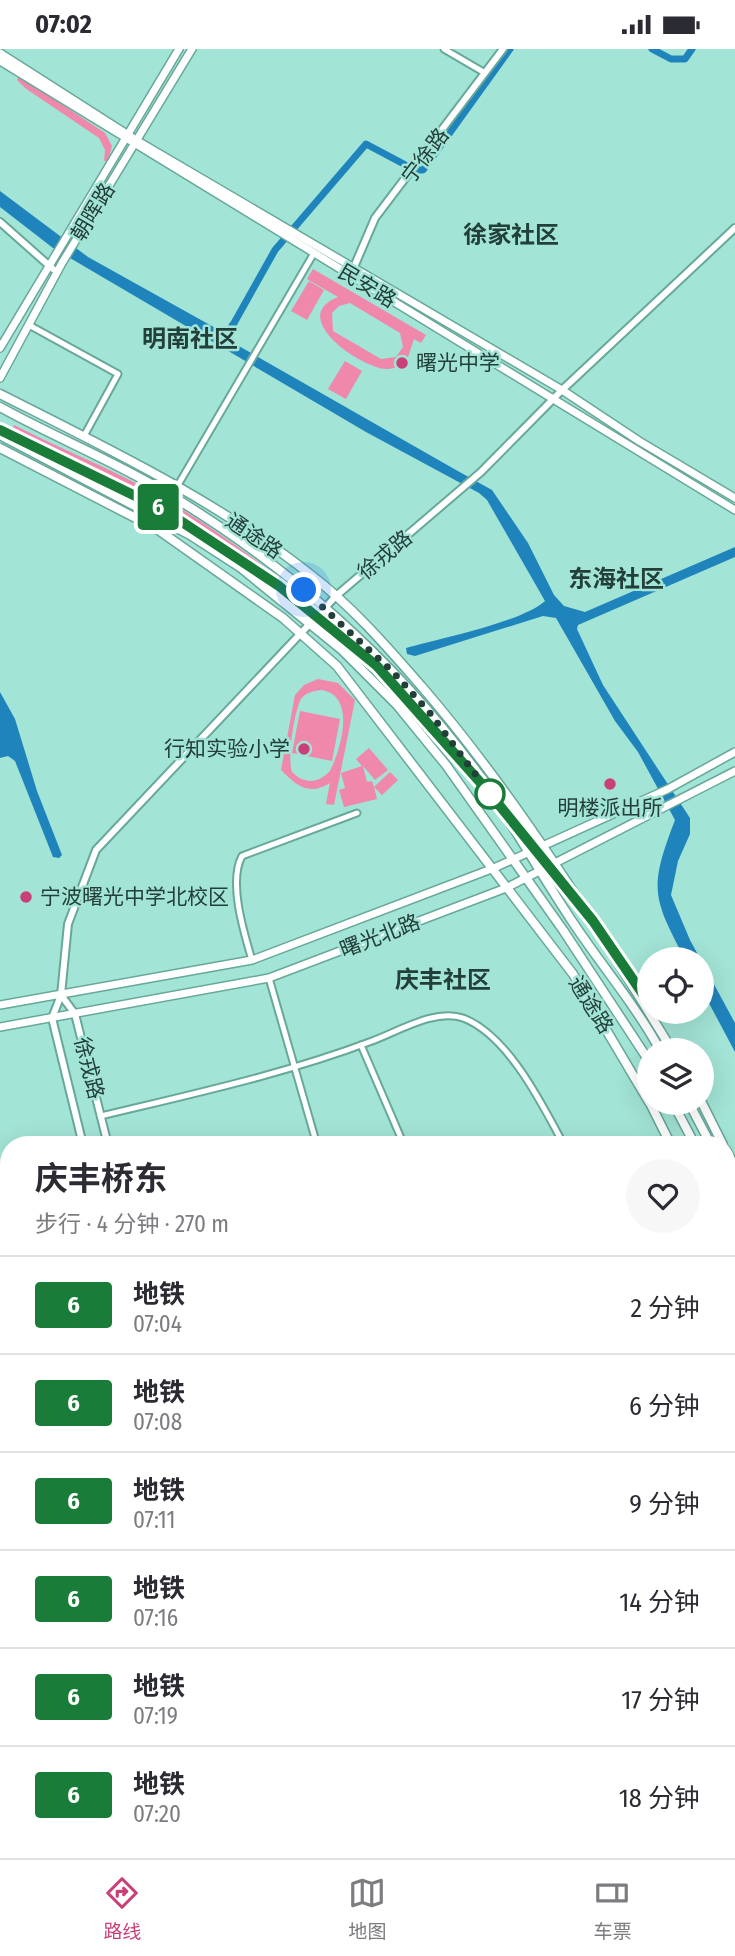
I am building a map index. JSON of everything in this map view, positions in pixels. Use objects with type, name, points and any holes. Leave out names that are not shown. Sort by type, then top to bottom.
[{"type":"main road","name":"朝晖路","points":[[0,348],[179,49]]},
{"type":"main road","name":"朝晖路","points":[[0,378],[62,263],[192,49]]},
{"type":"main road","name":"民安路","points":[[0,53],[135,142],[562,390],[639,441],[735,498]]},
{"type":"main road","name":"民安路","points":[[0,61],[126,136]]},
{"type":"main road","name":"民安路","points":[[302,241],[314,253],[735,510]]},
{"type":"main road","name":"通途路","points":[[0,394],[178,485],[311,574],[366,622],[477,751],[544,844],[666,1038]]},
{"type":"main road","name":"通途路","points":[[0,407],[164,491],[237,538],[304,590],[393,672],[473,767],[573,923],[652,1038]]},
{"type":"main road","name":"通途路","points":[[0,435],[190,535],[241,568],[311,622],[397,705],[446,765],[564,930],[637,1043]]},
{"type":"main road","name":"通途路","points":[[0,448],[157,529],[300,633],[337,666],[573,974],[637,1082]]},
{"type":"main road","name":"曙光北路","points":[[0,1005],[252,960],[494,868],[668,789],[735,752]]},
{"type":"main road","name":"曙光北路","points":[[0,1027],[270,978],[506,888],[735,771]]},
{"type":"main road","name":"通途路","points":[[656,1115],[666,1136]]},
{"type":"main road","points":[[679,1115],[690,1136]]},
{"type":"main road","points":[[695,1115],[706,1136]]},
{"type":"main road","points":[[708,1115],[718,1136]]},
{"type":"street","points":[[444,49],[485,73]]},
{"type":"street","name":"宁徐路","points":[[354,267],[375,218],[406,182],[503,49]]},
{"type":"street","points":[[0,222],[50,262],[57,272]]},
{"type":"street","name":"徐戎路","points":[[81,1136],[52,1018],[61,995],[68,925],[96,850],[336,596],[481,472],[562,390],[734,231]]},
{"type":"street","points":[[178,485],[314,253]]},
{"type":"street","points":[[29,325],[118,374],[84,436]]},
{"type":"street","points":[[252,960],[242,928],[236,870],[242,856],[357,813]]},
{"type":"street","points":[[270,978],[314,1136]]},
{"type":"street","name":"徐戎路","points":[[61,995],[75,1014],[106,1136]]},
{"type":"street","points":[[101,1116],[293,1066],[431,1019],[455,1016],[483,1029],[502,1047],[541,1102],[559,1136]]},
{"type":"street","points":[[361,1045],[400,1136]]},
{"type":"shaded area","points":[[19,76],[105,133],[112,146],[108,161],[104,161],[105,150],[99,138],[25,88],[17,80]]},
{"type":"shaded area","points":[[313,269],[426,335],[421,343],[414,339],[407,360],[395,367],[387,369],[361,361],[334,341],[324,329],[320,317],[324,306],[338,297],[307,279]],"holes":[[[350,303],[400,333],[403,347],[396,357],[381,359],[333,331],[332,313],[339,306]]]},
{"type":"shaded area","points":[[309,281],[324,290],[307,320],[291,311]]},
{"type":"shaded area","points":[[345,361],[362,371],[346,399],[328,389]]},
{"type":"shaded area","points":[[14,425],[165,500],[224,537],[299,594],[294,600],[192,530],[11,433]]},
{"type":"shaded area","points":[[318,679],[338,683],[355,700],[334,805],[326,804],[330,783],[309,789],[297,784],[281,770],[295,695],[304,685]],"holes":[[[321,690],[332,694],[343,712],[338,750],[330,771],[316,780],[301,779],[292,772],[290,757],[298,705],[303,697],[312,692]]]},
{"type":"shaded area","points":[[300,711],[340,719],[332,761],[292,753]]},
{"type":"shaded area","points":[[369,748],[388,770],[375,780],[363,766],[367,782],[372,781],[377,799],[344,807],[339,790],[345,788],[341,773],[362,766],[356,759]]},
{"type":"shaded area","points":[[390,772],[398,780],[382,795],[374,787]]},
{"type":"water","points":[[0,191],[88,257],[219,330],[227,328],[230,322],[236,326],[232,335],[237,345],[492,490],[528,543],[554,595],[564,606],[585,612],[735,547],[735,557],[578,625],[577,629],[603,685],[690,818],[690,834],[678,861],[671,895],[694,947],[679,947],[660,906],[658,878],[675,820],[638,752],[615,721],[556,618],[543,616],[415,656],[407,654],[406,648],[500,623],[534,609],[545,601],[487,500],[53,248],[0,207]]},
{"type":"water","points":[[0,692],[15,719],[37,791],[62,855],[59,858],[53,857],[15,761],[8,756],[0,758]]},
{"type":"water","points":[[714,984],[735,1023],[735,1052],[714,1013]]},
{"type":"waterway","points":[[229,332],[275,250],[366,144],[415,170],[423,170],[510,49]]},
{"type":"waterway","points":[[652,49],[671,59],[685,59],[692,49]]},
{"type":"metro line","name":"6","points":[[0,430],[164,510],[279,586],[377,666],[487,790],[593,921],[637,985]]},
{"type":"place","name":"曙光中学","points":[[402,363]]},
{"type":"place","name":"行知实验小学","points":[[304,749]]},
{"type":"place","name":"明楼派出所","points":[[610,784]]},
{"type":"place","name":"宁波曙光中学北校区","points":[[26,897]]},
{"type":"district","name":"徐家社区","points":[[511,235]]},
{"type":"district","name":"明南社区","points":[[190,339]]},
{"type":"district","name":"东海社区","points":[[616,579]]},
{"type":"district","name":"庆丰社区","points":[[443,980]]},
{"type":"route","points":[[304,590],[393,672],[473,767],[490,794]]}]
